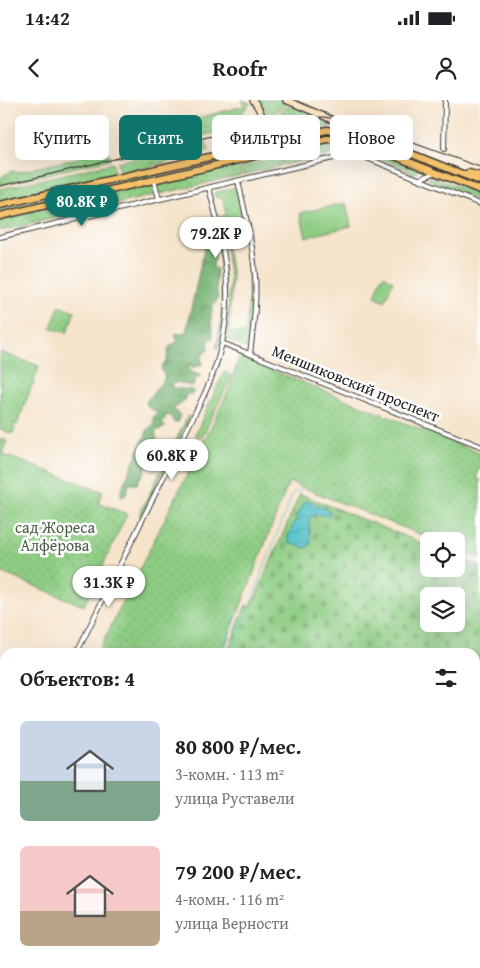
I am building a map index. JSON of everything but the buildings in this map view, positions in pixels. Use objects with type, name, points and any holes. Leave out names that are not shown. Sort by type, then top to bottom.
[{"type":"main road","points":[[253,100],[261,115]]},
{"type":"main road","points":[[286,100],[330,119]]},
{"type":"main road","points":[[0,216],[327,138],[350,139],[480,190]]},
{"type":"main road","points":[[413,154],[480,181]]},
{"type":"main road","points":[[0,206],[212,155]]},
{"type":"main road","points":[[456,170],[480,176]]},
{"type":"street","points":[[444,149],[445,100]]},
{"type":"street","points":[[0,237],[346,155],[358,155],[480,204]]},
{"type":"street","points":[[417,166],[420,179]]},
{"type":"street","points":[[420,179],[435,173]]},
{"type":"street","points":[[154,180],[159,200]]},
{"type":"street","points":[[238,181],[253,252],[256,277],[256,305],[250,354]]},
{"type":"street","points":[[79,648],[204,395],[222,343],[227,312],[228,274],[221,235],[209,188]]},
{"type":"street","name":"Меншиковский проспект","points":[[222,343],[480,446]]},
{"type":"green space","points":[[242,100],[250,103],[240,115],[212,115],[212,133],[202,136],[202,117],[244,106]]},
{"type":"green space","points":[[258,100],[280,100],[288,103],[272,115],[264,115]]},
{"type":"green space","points":[[290,105],[314,115],[277,115]]},
{"type":"green space","points":[[320,120],[330,123],[330,127],[320,129]]},
{"type":"green space","points":[[206,142],[209,151],[202,153],[202,143]]},
{"type":"green space","points":[[330,143],[330,155],[320,157],[320,144]]},
{"type":"green space","points":[[69,160],[106,160],[0,185],[0,178],[11,171],[18,172]]},
{"type":"green space","points":[[126,160],[175,160],[122,174],[119,171],[117,162]]},
{"type":"green space","points":[[269,160],[281,160],[282,165],[243,175],[241,167]]},
{"type":"green space","points":[[283,160],[306,160],[284,165]]},
{"type":"green space","points":[[383,160],[393,160],[416,169],[417,172],[414,174],[408,172],[409,170]]},
{"type":"green space","points":[[205,161],[206,164],[0,212],[0,209]]},
{"type":"green space","points":[[113,163],[114,172],[112,176],[0,202],[0,189]]},
{"type":"green space","points":[[224,166],[239,166],[241,175],[160,194],[157,185],[159,181]]},
{"type":"green space","points":[[429,176],[480,195],[480,201],[429,180]]},
{"type":"green space","points":[[149,184],[153,186],[155,195],[0,231],[0,219]]},
{"type":"green space","points":[[236,187],[242,216],[221,220],[220,217],[226,215],[223,198],[215,197],[214,193]]},
{"type":"green space","points":[[346,203],[351,226],[306,237],[300,213]]},
{"type":"green space","points":[[206,221],[209,224],[215,255],[213,267],[217,269],[216,285],[218,299],[211,313],[213,338],[209,340],[208,350],[201,357],[203,364],[192,368],[187,366],[189,371],[200,375],[200,378],[196,378],[194,385],[189,386],[178,382],[171,385],[173,388],[193,390],[193,394],[186,394],[185,401],[173,409],[180,415],[178,422],[174,423],[171,416],[165,415],[166,419],[161,422],[165,426],[164,428],[155,431],[157,440],[153,444],[154,448],[148,457],[144,474],[137,484],[129,484],[126,495],[121,497],[121,490],[148,429],[154,424],[153,418],[157,412],[148,407],[146,402],[165,378],[161,368],[167,360],[169,347],[178,341],[175,334],[186,332],[206,240],[199,238],[196,224]]},
{"type":"green space","points":[[215,221],[221,253],[225,300],[218,348],[216,348],[221,316],[222,285],[213,222]]},
{"type":"green space","points":[[244,221],[253,283],[252,313],[246,348],[226,339],[230,280],[222,225]],"holes":[[[238,223],[243,234],[249,277],[245,333],[229,332],[232,275],[223,226]]]},
{"type":"green space","points":[[384,275],[393,281],[385,301],[375,296]]},
{"type":"green space","points":[[59,306],[75,311],[67,333],[51,328]]},
{"type":"green space","points":[[0,352],[39,366],[17,425],[14,424],[13,427],[15,428],[12,434],[0,429]]},
{"type":"green space","points":[[239,357],[480,453],[480,468],[476,478],[480,479],[480,558],[465,552],[465,532],[420,532],[420,534],[289,482],[225,648],[100,648],[229,389]]},
{"type":"green space","points":[[224,372],[232,375],[202,438],[195,435]]},
{"type":"green space","points":[[188,416],[190,417],[141,517],[139,515]]},
{"type":"green space","name":"сад Жореса Алфёрова","points":[[0,439],[7,441],[2,454],[103,492],[98,503],[127,514],[84,606],[0,572]]},
{"type":"green space","points":[[300,494],[420,542],[420,577],[465,577],[465,560],[480,566],[480,648],[229,648],[246,605],[251,607]]},
{"type":"water","points":[[309,501],[331,512],[328,516],[317,514],[310,517],[311,544],[306,548],[289,543],[288,536],[304,502]]},
{"type":"waterway","points":[[250,604],[293,493],[302,489]]},
{"type":"waterway","points":[[233,648],[248,609]]},
{"type":"waterway","points":[[222,648],[236,616]]},
{"type":"tram line","points":[[0,186],[284,119],[323,117],[352,121],[480,167]]}]
